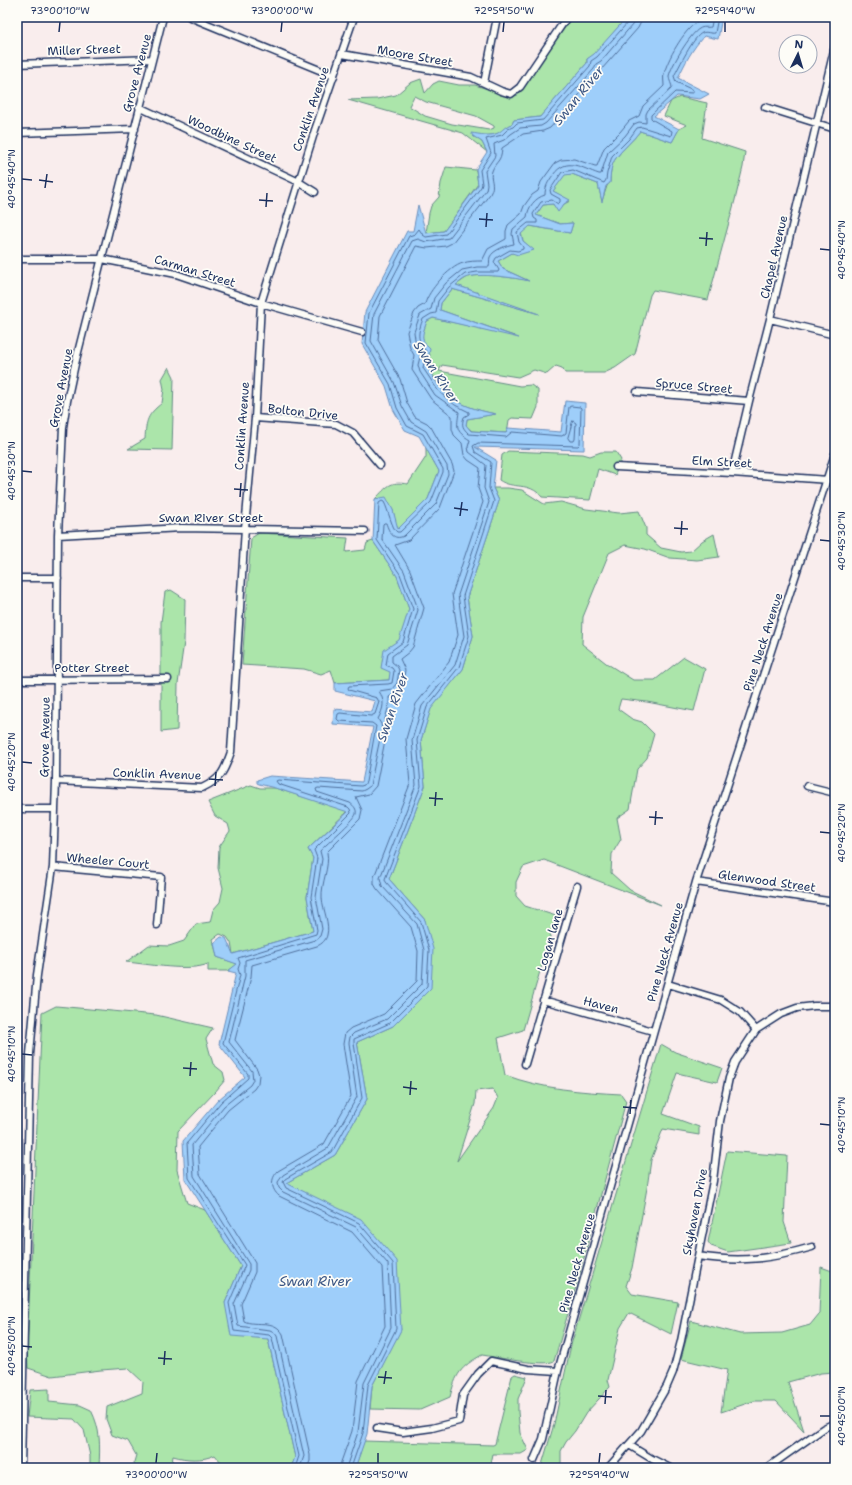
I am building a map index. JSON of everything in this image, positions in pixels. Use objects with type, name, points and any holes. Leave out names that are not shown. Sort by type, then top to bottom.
[{"type":"street","name":"Grove Avenue","points":[[21,1468],[30,1054],[37,975],[53,867],[56,781],[58,535],[63,431],[67,401],[75,364],[163,17]]},
{"type":"street","points":[[190,17],[334,76]]},
{"type":"street","name":"Conklin Avenue","points":[[56,781],[202,788],[218,779],[225,770],[231,752],[245,528],[255,418],[261,303],[299,182],[354,17]]},
{"type":"street","points":[[484,83],[497,17]]},
{"type":"street","name":"Moore Street","points":[[342,54],[471,77],[511,94],[520,87],[567,17]]},
{"type":"street","name":"Chapel Avenue","points":[[732,473],[835,46]]},
{"type":"street","name":"Miller Street","points":[[17,64],[152,59]]},
{"type":"street","name":"Woodbine Street","points":[[139,107],[299,182],[315,192]]},
{"type":"street","points":[[765,107],[835,129]]},
{"type":"street","points":[[17,133],[135,129]]},
{"type":"street","name":"Carman Street","points":[[17,259],[102,259],[176,274],[261,303],[362,332]]},
{"type":"street","points":[[770,319],[835,335]]},
{"type":"street","name":"Spruce Street","points":[[637,392],[749,401]]},
{"type":"street","name":"Bolton Drive","points":[[255,418],[336,424],[353,433],[380,465]]},
{"type":"street","name":"Pine Neck Avenue","points":[[534,1460],[543,1439],[558,1371],[696,882],[828,480],[835,454]]},
{"type":"street","name":"Elm Street","points":[[616,467],[828,480]]},
{"type":"street","name":"Swan River Street","points":[[58,535],[181,528],[365,531]]},
{"type":"street","points":[[17,578],[58,578]]},
{"type":"street","name":"Potter Street","points":[[17,680],[168,679]]},
{"type":"street","points":[[807,786],[835,793]]},
{"type":"street","points":[[17,809],[54,809]]},
{"type":"street","name":"Wheeler Court","points":[[53,867],[161,878],[157,925]]},
{"type":"street","name":"Glenwood Street","points":[[696,882],[835,902]]},
{"type":"street","name":"Logan lane","points":[[543,1000],[577,886]]},
{"type":"street","points":[[668,984],[721,1000],[740,1012],[756,1030]]},
{"type":"street","points":[[525,1064],[543,1000]]},
{"type":"street","name":"Haven","points":[[543,1000],[653,1031]]},
{"type":"street","name":"Skyhaven Drive","points":[[608,1468],[629,1445],[649,1418],[673,1372],[681,1341],[713,1181],[720,1121],[729,1078],[742,1050],[756,1030],[781,1014],[797,1008],[835,1006]]},
{"type":"street","points":[[698,1256],[722,1260],[760,1259],[812,1247]]},
{"type":"street","points":[[17,1324],[24,1324]]},
{"type":"street","points":[[377,1428],[402,1432],[432,1428],[459,1421],[463,1395],[478,1374],[491,1361],[528,1369],[558,1371]]},
{"type":"street","points":[[767,1468],[824,1428],[835,1423]]},
{"type":"street","points":[[629,1445],[652,1460],[670,1468]]},
{"type":"green space","points":[[572,17],[627,17],[594,55],[587,59],[587,63],[540,117],[514,120],[512,124],[496,134],[473,136],[482,142],[487,152],[463,133],[348,100],[377,99],[396,95],[410,83],[421,79],[425,93],[433,84],[439,81],[459,85],[475,85],[507,95],[518,95]],"holes":[[[414,96],[426,102],[476,116],[494,126],[494,128],[489,130],[452,124],[425,116],[409,106]]]},
{"type":"green space","points":[[680,97],[707,103],[702,138],[745,152],[735,200],[708,300],[653,290],[650,295],[635,354],[615,368],[604,373],[565,373],[562,368],[556,366],[547,374],[534,370],[518,377],[442,365],[439,371],[520,386],[531,385],[538,390],[538,407],[533,419],[512,418],[509,420],[507,433],[472,431],[466,426],[467,419],[495,414],[466,406],[446,394],[441,388],[427,366],[430,355],[424,344],[422,335],[427,321],[433,318],[514,336],[440,310],[441,303],[452,289],[529,311],[456,285],[471,276],[496,276],[527,280],[503,269],[498,261],[512,253],[533,250],[523,241],[521,233],[530,226],[570,233],[573,223],[560,224],[536,215],[543,205],[553,204],[558,211],[564,204],[570,201],[553,191],[565,174],[572,174],[598,184],[602,201],[607,186],[610,182],[614,160],[640,131],[672,142],[679,129],[687,125],[664,116],[671,101]]},
{"type":"green space","points":[[446,167],[476,170],[478,184],[444,231],[426,233],[431,206],[439,197],[441,183]]},
{"type":"green space","points":[[169,367],[174,377],[172,450],[128,449],[145,439],[148,418],[162,403],[164,389],[162,379]]},
{"type":"green space","points":[[426,448],[439,471],[428,499],[397,530],[393,510],[375,499],[393,484],[408,484],[426,457]]},
{"type":"green space","points":[[508,451],[583,454],[590,456],[601,452],[616,452],[621,460],[615,475],[598,469],[590,500],[542,497],[532,489],[510,485],[499,480],[502,455]]},
{"type":"green space","points":[[493,488],[522,490],[544,504],[561,502],[586,509],[619,513],[639,511],[646,528],[646,535],[661,548],[681,552],[691,551],[702,541],[714,534],[719,557],[697,560],[670,558],[645,549],[625,545],[609,553],[583,617],[582,644],[606,663],[633,680],[655,680],[684,657],[705,669],[694,711],[647,702],[621,699],[618,709],[632,719],[642,722],[654,734],[647,758],[637,769],[630,809],[617,818],[621,839],[612,854],[611,873],[630,890],[661,905],[544,860],[523,867],[516,882],[516,896],[525,906],[556,916],[523,1030],[498,1038],[505,1075],[548,1087],[577,1091],[621,1094],[626,1101],[579,1276],[554,1361],[549,1363],[540,1363],[482,1355],[469,1363],[460,1372],[454,1382],[450,1397],[420,1410],[370,1409],[372,1386],[401,1329],[286,1183],[335,1155],[367,1099],[357,1042],[393,1026],[425,920],[389,879],[425,786],[421,740],[431,708],[463,669],[473,636],[467,597],[499,501]],"holes":[[[493,1089],[498,1098],[494,1108],[457,1161],[475,1104],[476,1091]]]},
{"type":"green space","points":[[259,533],[348,538],[346,552],[365,550],[367,543],[373,541],[397,576],[409,609],[389,680],[335,683],[331,670],[321,674],[304,669],[242,665],[251,538]]},
{"type":"green space","points":[[171,590],[185,599],[184,642],[178,684],[177,730],[161,732],[161,622],[165,592]]},
{"type":"green space","points":[[251,785],[260,788],[275,788],[348,811],[308,849],[313,858],[307,897],[313,931],[233,954],[231,943],[227,937],[220,934],[213,939],[217,957],[238,964],[228,971],[208,971],[208,964],[180,967],[126,962],[149,945],[169,946],[184,941],[196,924],[210,922],[213,910],[220,902],[223,888],[218,868],[219,847],[230,831],[228,824],[215,816],[208,802]]},
{"type":"green space","points":[[56,1006],[156,1015],[213,1028],[206,1039],[213,1064],[223,1072],[225,1080],[178,1131],[177,1170],[187,1203],[205,1210],[241,1266],[225,1303],[268,1339],[295,1457],[291,1468],[226,1468],[215,1455],[194,1459],[173,1456],[172,1463],[147,1468],[135,1468],[134,1462],[136,1455],[128,1441],[112,1435],[106,1419],[107,1407],[142,1393],[143,1382],[128,1368],[52,1376],[28,1368],[27,1350],[42,1013]]},
{"type":"green space","points":[[661,1044],[675,1052],[722,1068],[717,1082],[677,1073],[663,1114],[699,1127],[699,1135],[663,1129],[651,1160],[632,1268],[626,1286],[632,1294],[678,1302],[671,1334],[629,1313],[620,1328],[608,1380],[610,1387],[586,1413],[566,1442],[561,1451],[561,1468],[541,1468],[554,1424],[571,1345]]},
{"type":"green space","points":[[727,1151],[787,1156],[784,1222],[791,1243],[728,1252],[711,1246],[708,1242]]},
{"type":"green space","points":[[821,1267],[835,1272],[835,1382],[834,1372],[821,1373],[788,1382],[804,1431],[776,1401],[754,1401],[721,1412],[727,1370],[681,1359],[691,1321],[740,1334],[782,1333],[810,1325],[819,1314]]},
{"type":"green space","points":[[515,1374],[527,1377],[518,1399],[518,1412],[520,1433],[528,1450],[521,1454],[493,1454],[490,1468],[355,1468],[364,1441],[495,1444],[512,1376]]},
{"type":"green space","points":[[49,1389],[49,1402],[80,1405],[91,1410],[97,1424],[100,1445],[99,1468],[90,1468],[90,1456],[84,1430],[74,1419],[27,1417],[30,1390]]},
{"type":"water","name":"Swan River","points":[[627,17],[722,17],[718,39],[704,36],[692,51],[678,78],[709,94],[700,99],[677,96],[654,116],[679,129],[672,142],[640,131],[614,160],[611,170],[610,183],[606,186],[602,202],[598,184],[572,174],[565,175],[553,191],[570,200],[564,204],[558,212],[553,204],[543,205],[536,215],[560,224],[573,223],[570,233],[530,226],[521,234],[523,241],[534,250],[518,255],[512,253],[498,261],[503,269],[529,281],[507,277],[472,276],[462,280],[456,285],[539,314],[452,289],[441,303],[440,310],[519,338],[433,318],[427,321],[423,332],[424,342],[430,349],[427,366],[441,388],[461,403],[474,409],[496,414],[467,419],[466,425],[471,431],[506,433],[508,428],[561,432],[565,401],[585,403],[584,450],[475,447],[496,460],[493,488],[499,501],[467,597],[473,636],[463,669],[431,709],[421,740],[425,786],[389,879],[425,920],[433,949],[431,988],[393,1026],[357,1042],[367,1099],[335,1155],[286,1183],[361,1219],[397,1261],[401,1330],[372,1386],[367,1434],[355,1468],[291,1468],[295,1457],[268,1339],[231,1336],[225,1303],[241,1266],[185,1179],[183,1141],[218,1100],[245,1077],[219,1044],[236,973],[228,971],[237,964],[217,957],[214,943],[221,937],[226,938],[233,954],[313,931],[307,897],[313,858],[308,849],[348,812],[259,784],[257,783],[257,780],[270,776],[362,782],[373,727],[333,724],[334,709],[372,712],[375,701],[335,691],[335,683],[389,680],[390,672],[381,668],[384,650],[399,640],[409,609],[397,576],[373,541],[375,499],[386,497],[393,510],[398,529],[428,499],[439,471],[419,436],[405,430],[393,409],[386,386],[362,344],[365,312],[407,231],[413,231],[418,205],[426,233],[444,231],[478,185],[476,169],[487,152],[482,142],[471,133],[492,135],[512,124],[514,120],[540,117],[587,63],[587,59],[594,54]]}]
